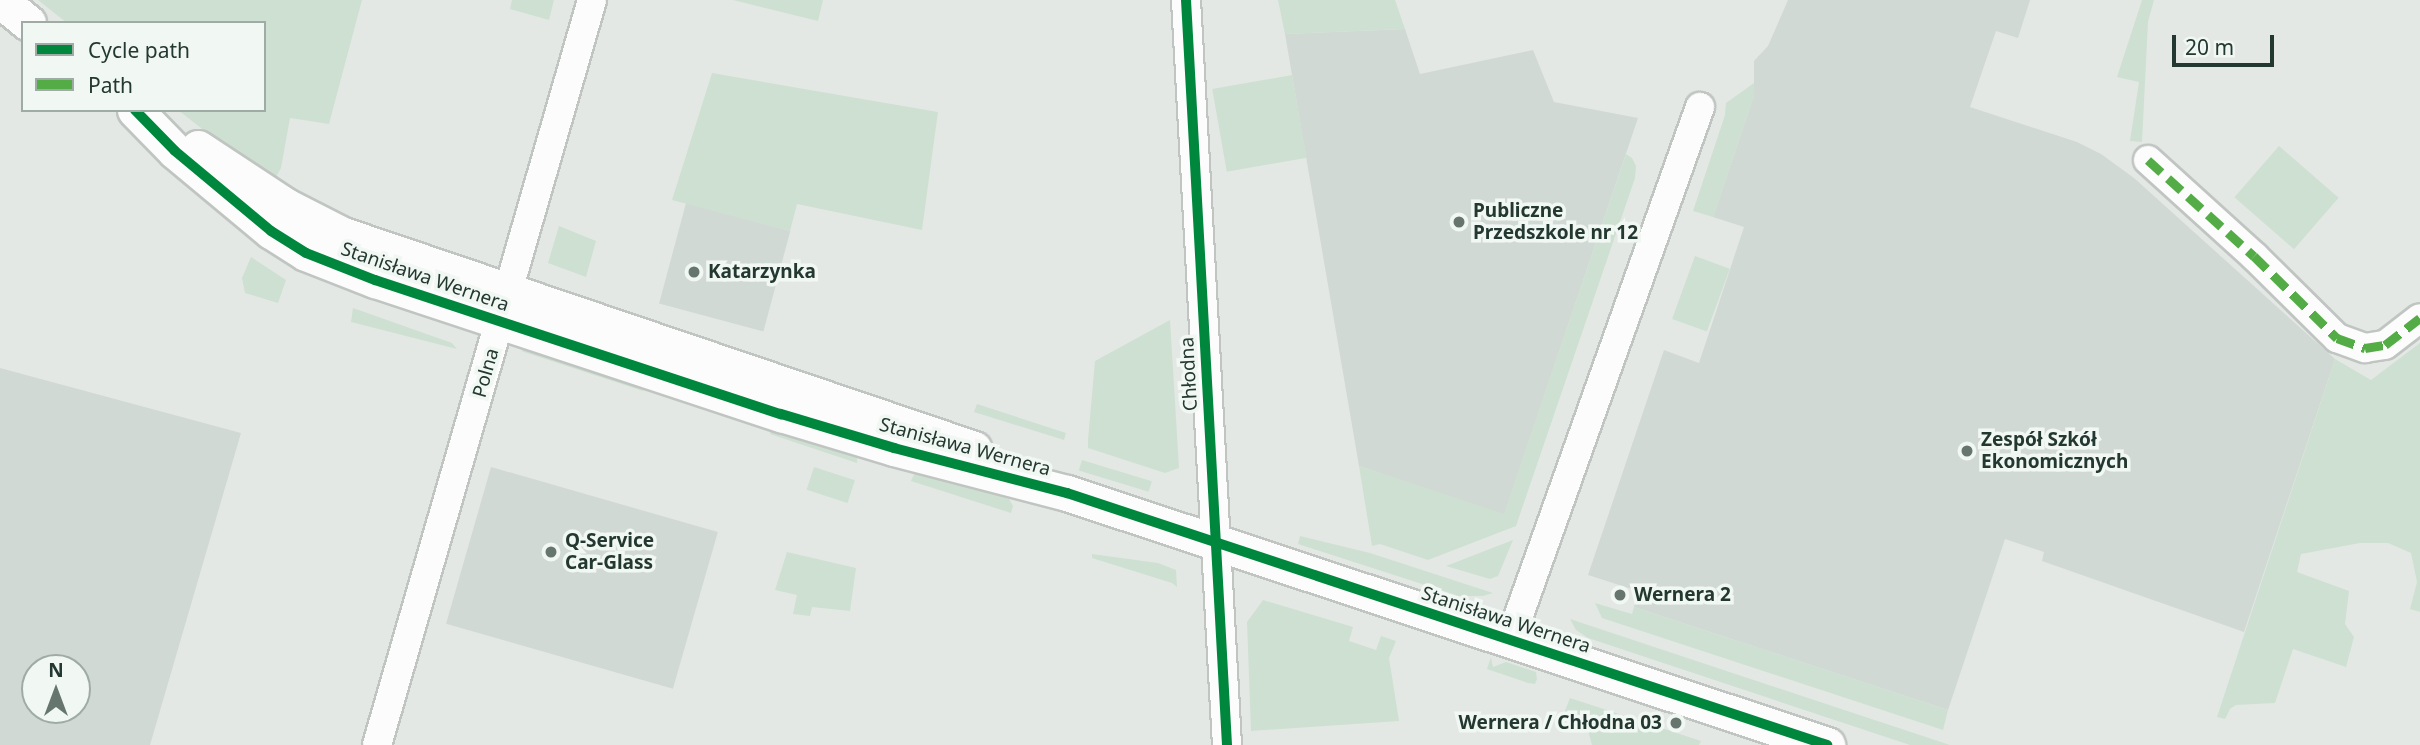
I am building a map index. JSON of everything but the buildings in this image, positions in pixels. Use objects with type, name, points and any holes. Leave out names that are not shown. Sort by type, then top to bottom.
[{"type":"street","points":[[0,0],[26,21]]},
{"type":"street","name":"Polna","points":[[377,745],[592,0]]},
{"type":"street","name":"Chłodna","points":[[1186,0],[1227,745]]},
{"type":"street","points":[[1510,640],[1700,107]]},
{"type":"street","name":"Stanisława Wernera","points":[[140,112],[315,222],[505,307],[945,438],[1067,493],[1827,745]]},
{"type":"street","points":[[2148,160],[2254,256],[2337,338],[2365,348],[2385,345],[2420,318]]},
{"type":"shaded area","name":"Zespół Szkół Ekonomicznych","points":[[1788,0],[2030,0],[2018,38],[1996,31],[1970,107],[2077,142],[2101,154],[2134,178],[2335,359],[2244,632],[2042,561],[2044,552],[2005,539],[1948,710],[1634,607],[1638,591],[1588,575],[1664,350],[1699,363],[1744,227],[1713,217],[1754,95],[1754,61],[1768,46]]},
{"type":"shaded area","name":"Publiczne Przedszkole nr 12","points":[[1405,29],[1420,74],[1533,50],[1554,102],[1638,118],[1504,515],[1359,466],[1285,34]]},
{"type":"shaded area","points":[[686,203],[790,231],[763,331],[659,303]]},
{"type":"shaded area","points":[[0,368],[241,433],[150,745],[0,745]]},
{"type":"shaded area","name":"Q-Service Car-Glass","points":[[491,467],[718,532],[673,689],[446,624]]},
{"type":"green space","points":[[38,0],[362,0],[329,124],[290,118],[281,168],[276,177],[267,180],[181,112],[266,112],[266,21],[64,21]]},
{"type":"green space","points":[[512,0],[554,0],[549,20],[510,9]]},
{"type":"green space","points":[[733,0],[823,0],[818,21]]},
{"type":"green space","points":[[1278,0],[1395,0],[1405,29],[1285,34]]},
{"type":"green space","points":[[2142,0],[2154,0],[2148,22],[2142,142],[2130,141],[2139,82],[2117,77]]},
{"type":"green space","points":[[712,73],[938,112],[922,230],[797,204],[790,231],[672,200]]},
{"type":"green space","points":[[1292,75],[1307,158],[1227,172],[1212,89]]},
{"type":"green space","points":[[1754,83],[1754,95],[1713,217],[1693,211],[1725,115],[1726,103]]},
{"type":"green space","points":[[2279,146],[2339,198],[2294,249],[2234,197]]},
{"type":"green space","points":[[1626,154],[1636,166],[1635,178],[1516,526],[1428,560],[1380,544],[1372,546],[1359,466],[1504,514]]},
{"type":"green space","points":[[559,226],[596,241],[586,277],[548,263]]},
{"type":"green space","points":[[1695,256],[1730,269],[1707,332],[1672,319]]},
{"type":"green space","points":[[251,257],[286,280],[278,303],[245,293],[242,278]]},
{"type":"green space","points":[[353,308],[452,343],[457,349],[351,322]]},
{"type":"green space","points":[[1170,320],[1179,468],[1165,473],[1088,448],[1088,440],[1095,361]]},
{"type":"green space","points":[[2420,343],[2420,612],[2410,609],[2417,582],[2411,553],[2388,543],[2360,543],[2301,554],[2297,572],[2349,591],[2345,624],[2354,637],[2346,667],[2293,649],[2275,703],[2236,705],[2230,709],[2225,719],[2217,717],[2335,359],[2371,380]]},
{"type":"green space","points":[[535,347],[645,384],[643,391],[521,351]]},
{"type":"green space","points":[[977,404],[1066,433],[1064,440],[974,412]]},
{"type":"green space","points":[[772,426],[858,449],[857,463],[770,434]]},
{"type":"green space","points":[[1082,460],[1152,481],[1149,492],[1079,471]]},
{"type":"green space","points":[[814,467],[855,480],[847,503],[807,490]]},
{"type":"green space","points":[[924,471],[1009,499],[1013,506],[1011,513],[911,481],[915,472]]},
{"type":"green space","points":[[1300,536],[1370,553],[1493,593],[1483,596],[1459,596],[1298,544]]},
{"type":"green space","points":[[1513,540],[1498,576],[1490,579],[1446,566]]},
{"type":"green space","points":[[787,552],[856,568],[850,611],[812,607],[810,616],[793,614],[797,595],[775,590]]},
{"type":"green space","points":[[1092,554],[1158,563],[1176,570],[1177,587],[1172,583],[1092,558]]},
{"type":"green space","points":[[1263,600],[1353,627],[1349,641],[1376,650],[1381,636],[1396,641],[1389,658],[1399,721],[1251,731],[1247,622]]},
{"type":"green space","points":[[1595,603],[1632,614],[1634,607],[1948,710],[1943,730],[1602,618]]},
{"type":"green space","points":[[1570,619],[1950,745],[1910,745],[1588,638],[1576,630]]},
{"type":"green space","points":[[1491,657],[1493,667],[1506,662],[1536,672],[1535,684],[1487,669]]},
{"type":"green space","points":[[1570,698],[1701,741],[1699,745],[1592,745],[1586,723],[1563,716]]},
{"type":"marked path","points":[[2148,160],[2254,256],[2337,338],[2365,348],[2385,345],[2420,318]]},
{"type":"cycle path","points":[[1186,0],[1227,745]]},
{"type":"cycle path","points":[[137,112],[175,151],[271,231],[306,253],[375,280],[781,414],[894,448],[1067,493],[1827,745]]},
{"type":"place","name":"Publiczne Przedszkole nr 12","points":[[1459,222]]},
{"type":"place","name":"Katarzynka","points":[[694,272]]},
{"type":"place","name":"Zespół Szkół Ekonomicznych","points":[[1967,451]]},
{"type":"place","name":"Q-Service Car-Glass","points":[[551,552]]},
{"type":"place","name":"Wernera 2","points":[[1620,595]]},
{"type":"place","name":"Wernera / Chłodna 03","points":[[1676,723]]}]
